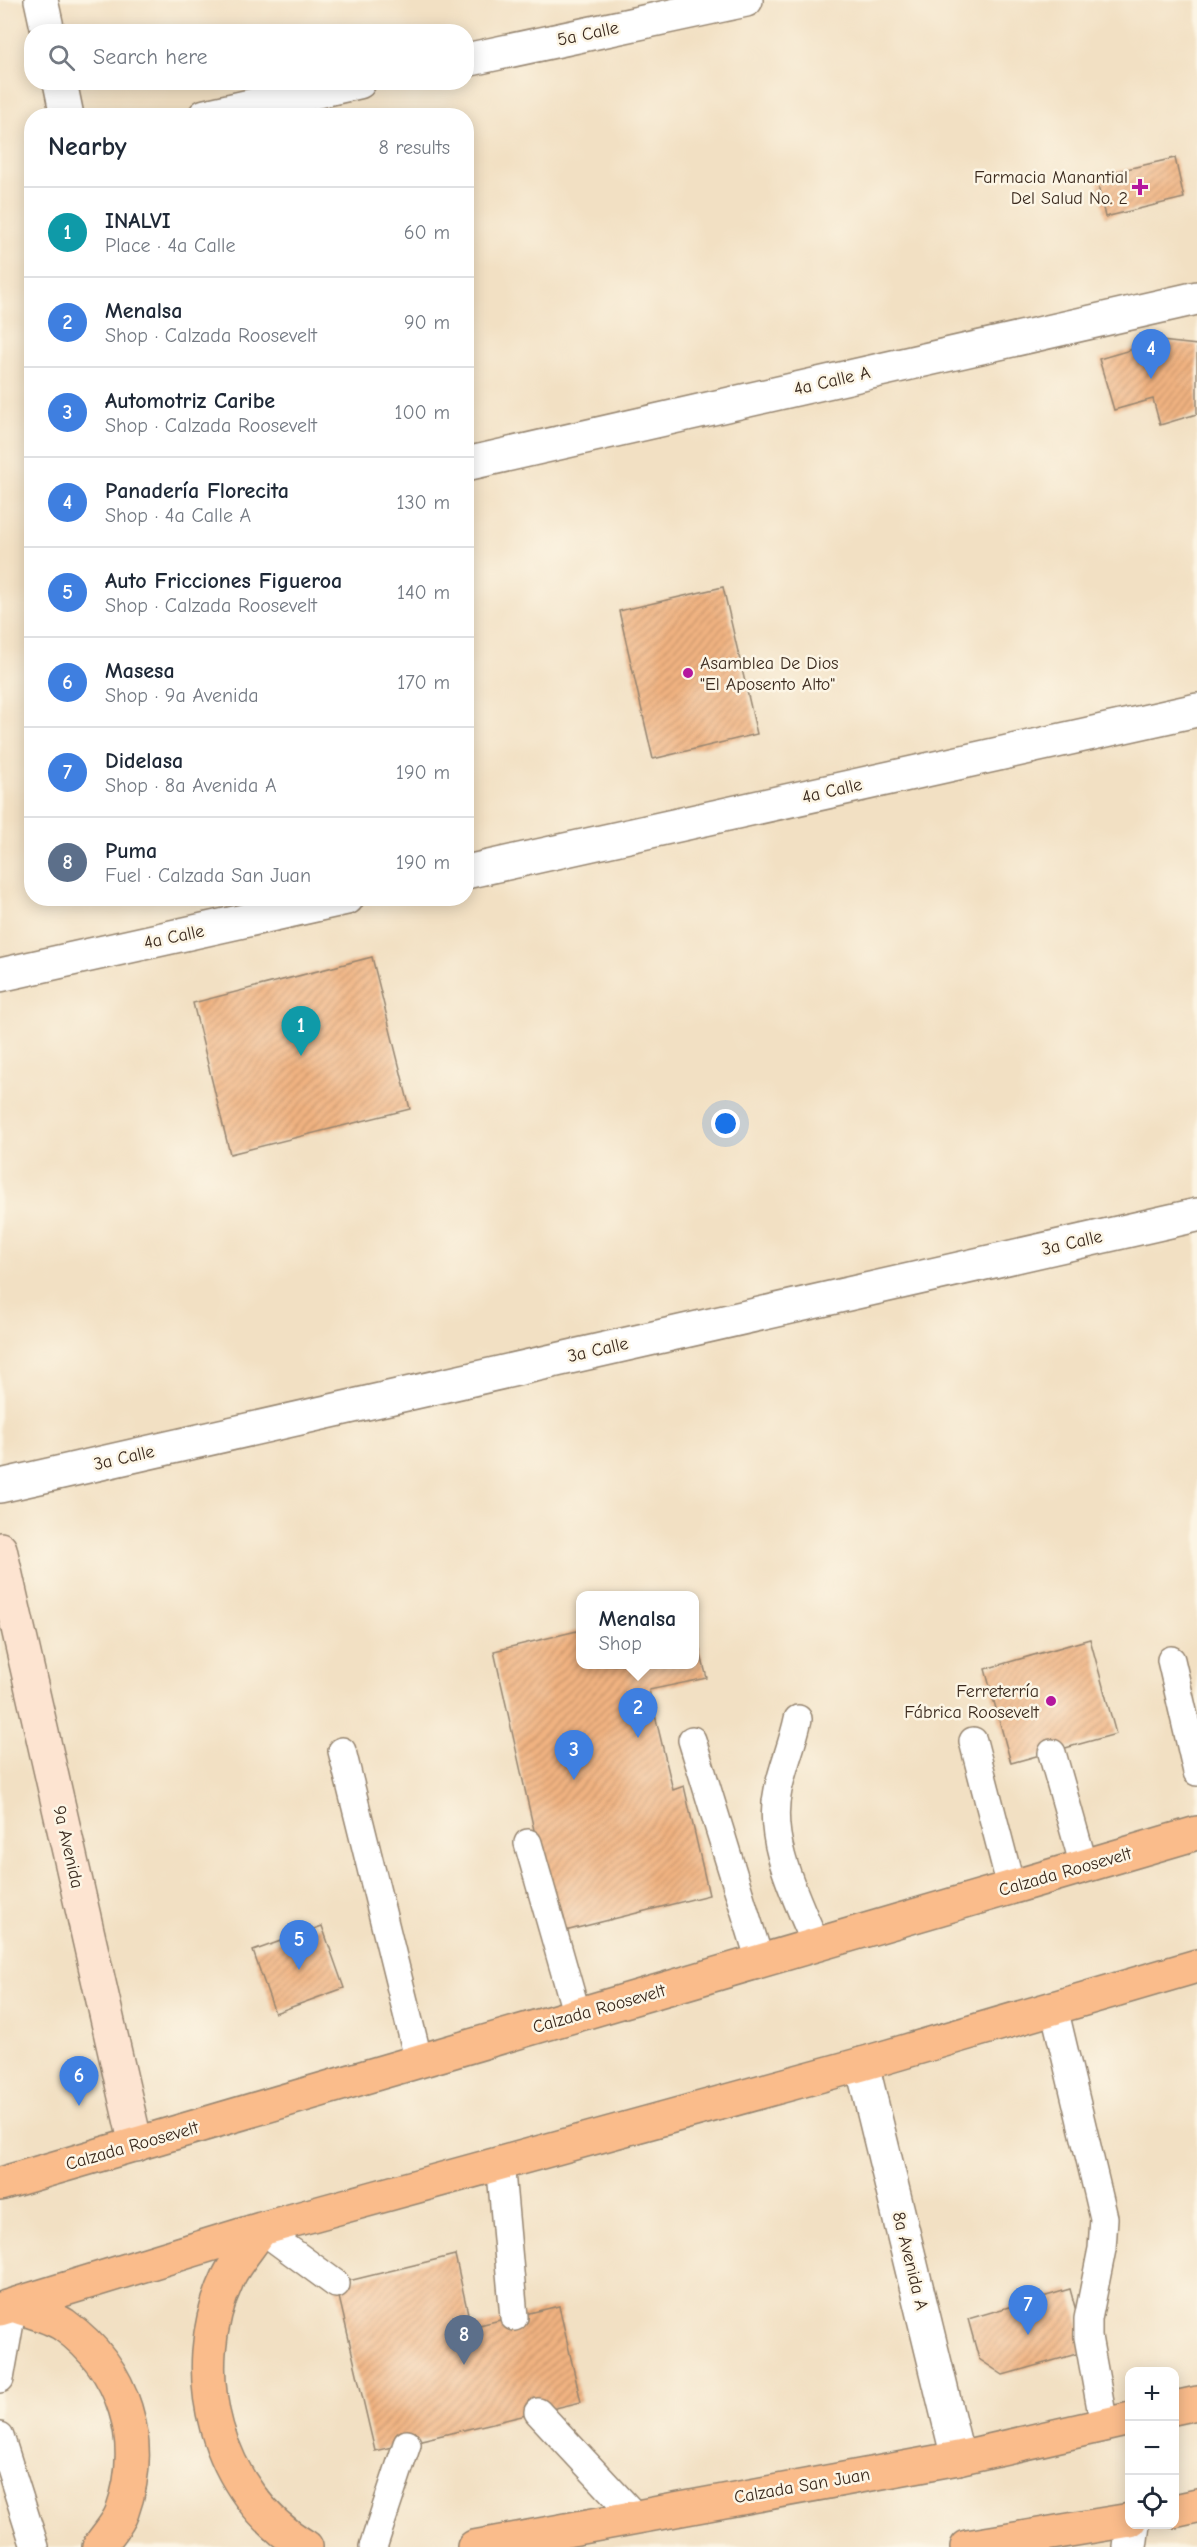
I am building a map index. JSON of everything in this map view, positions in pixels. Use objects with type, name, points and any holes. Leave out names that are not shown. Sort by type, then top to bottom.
[{"type":"main road","name":"9a Avenida","points":[[0,1549],[136,2145]]},
{"type":"main road","name":"Calzada Roosevelt","points":[[0,2184],[1197,1833]]},
{"type":"main road","points":[[6,2307],[261,2229],[500,2161],[862,2064],[1197,1966]]},
{"type":"main road","points":[[261,2229],[228,2278],[210,2333],[208,2392],[222,2448],[251,2499],[294,2540],[306,2547]]},
{"type":"main road","points":[[6,2307],[63,2324],[102,2361],[127,2408],[134,2462],[122,2514],[99,2547]]},
{"type":"main road","points":[[1179,2407],[1197,2403]]},
{"type":"main road","name":"Calzada San Juan","points":[[474,2547],[958,2458],[1117,2422]]},
{"type":"main road","points":[[1179,2510],[1197,2506]]},
{"type":"main road","points":[[967,2547],[1125,2521]]},
{"type":"street","points":[[41,0],[46,24]]},
{"type":"street","name":"5a Calle","points":[[474,58],[746,0]]},
{"type":"street","points":[[62,90],[65,108]]},
{"type":"street","points":[[241,108],[323,90]]},
{"type":"street","name":"4a Calle A","points":[[474,463],[1197,298]]},
{"type":"street","name":"4a Calle","points":[[474,870],[1197,710]]},
{"type":"street","name":"4a Calle","points":[[0,975],[245,910],[279,906]]},
{"type":"street","name":"3a Calle","points":[[0,1486],[1197,1215]]},
{"type":"street","name":"8a Avenida A","points":[[862,2064],[958,2458]]},
{"type":"street","points":[[1130,2547],[1132,2529]]},
{"type":"lane","points":[[1171,1660],[1197,1772]]},
{"type":"lane","points":[[798,1719],[777,1791],[776,1828],[787,1872],[816,1944]]},
{"type":"lane","points":[[692,1740],[760,1961]]},
{"type":"lane","points":[[973,1741],[1011,1887]]},
{"type":"lane","points":[[342,1751],[419,2062]]},
{"type":"lane","points":[[1052,1753],[1084,1866]]},
{"type":"lane","points":[[528,1843],[577,2015]]},
{"type":"lane","points":[[1054,2008],[1104,2218],[1102,2249],[1088,2319],[1088,2337],[1117,2422]]},
{"type":"lane","points":[[500,2161],[514,2317]]},
{"type":"lane","points":[[261,2229],[336,2284]]},
{"type":"lane","points":[[0,2379],[6,2307]]},
{"type":"lane","points":[[538,2412],[636,2517]]},
{"type":"lane","points":[[0,2436],[35,2547]]},
{"type":"lane","points":[[373,2547],[406,2444]]},
{"type":"building","name":"Farmacia Manantial Del Salud No. 2","points":[[1175,158],[1184,198],[1105,217],[1096,176]]},
{"type":"building","points":[[1161,341],[1197,345],[1197,414],[1160,425],[1153,399],[1114,410],[1099,359]]},
{"type":"building","name":"Asamblea De Dios \"El Aposento Alto\"","points":[[723,587],[757,734],[653,759],[619,611]]},
{"type":"building","points":[[372,957],[410,1109],[230,1154],[193,1003]]},
{"type":"building","points":[[576,1631],[576,1669],[699,1669],[699,1647],[707,1678],[649,1690],[673,1790],[684,1786],[709,1895],[557,1933],[494,1651]]},
{"type":"building","name":"Ferreterría Fábrica Roosevelt","points":[[1090,1639],[1116,1734],[1011,1763],[985,1669]]},
{"type":"building","points":[[322,1926],[344,1988],[275,2013],[253,1951]]},
{"type":"building","points":[[455,2255],[471,2327],[559,2306],[581,2402],[375,2451],[336,2284]]},
{"type":"building","points":[[1070,2289],[1087,2351],[1003,2375],[979,2359],[968,2319]]},
{"type":"place","name":"Farmacia Manantial Del Salud No. 2","points":[[1140,187]]},
{"type":"place","name":"Panadería Florecita","points":[[1151,379]]},
{"type":"place","name":"Asamblea De Dios \"El Aposento Alto\"","points":[[688,673]]},
{"type":"place","name":"INALVI","points":[[301,1056]]},
{"type":"place","name":"Ferreterría Fábrica Roosevelt","points":[[1051,1701]]},
{"type":"place","name":"Menalsa","points":[[638,1738]]},
{"type":"place","name":"Automotriz Caribe","points":[[574,1780]]},
{"type":"place","name":"Auto Fricciones Figueroa","points":[[299,1970]]},
{"type":"place","name":"Masesa","points":[[79,2106]]},
{"type":"place","name":"Didelasa","points":[[1028,2335]]},
{"type":"place","name":"Puma","points":[[464,2365]]}]
